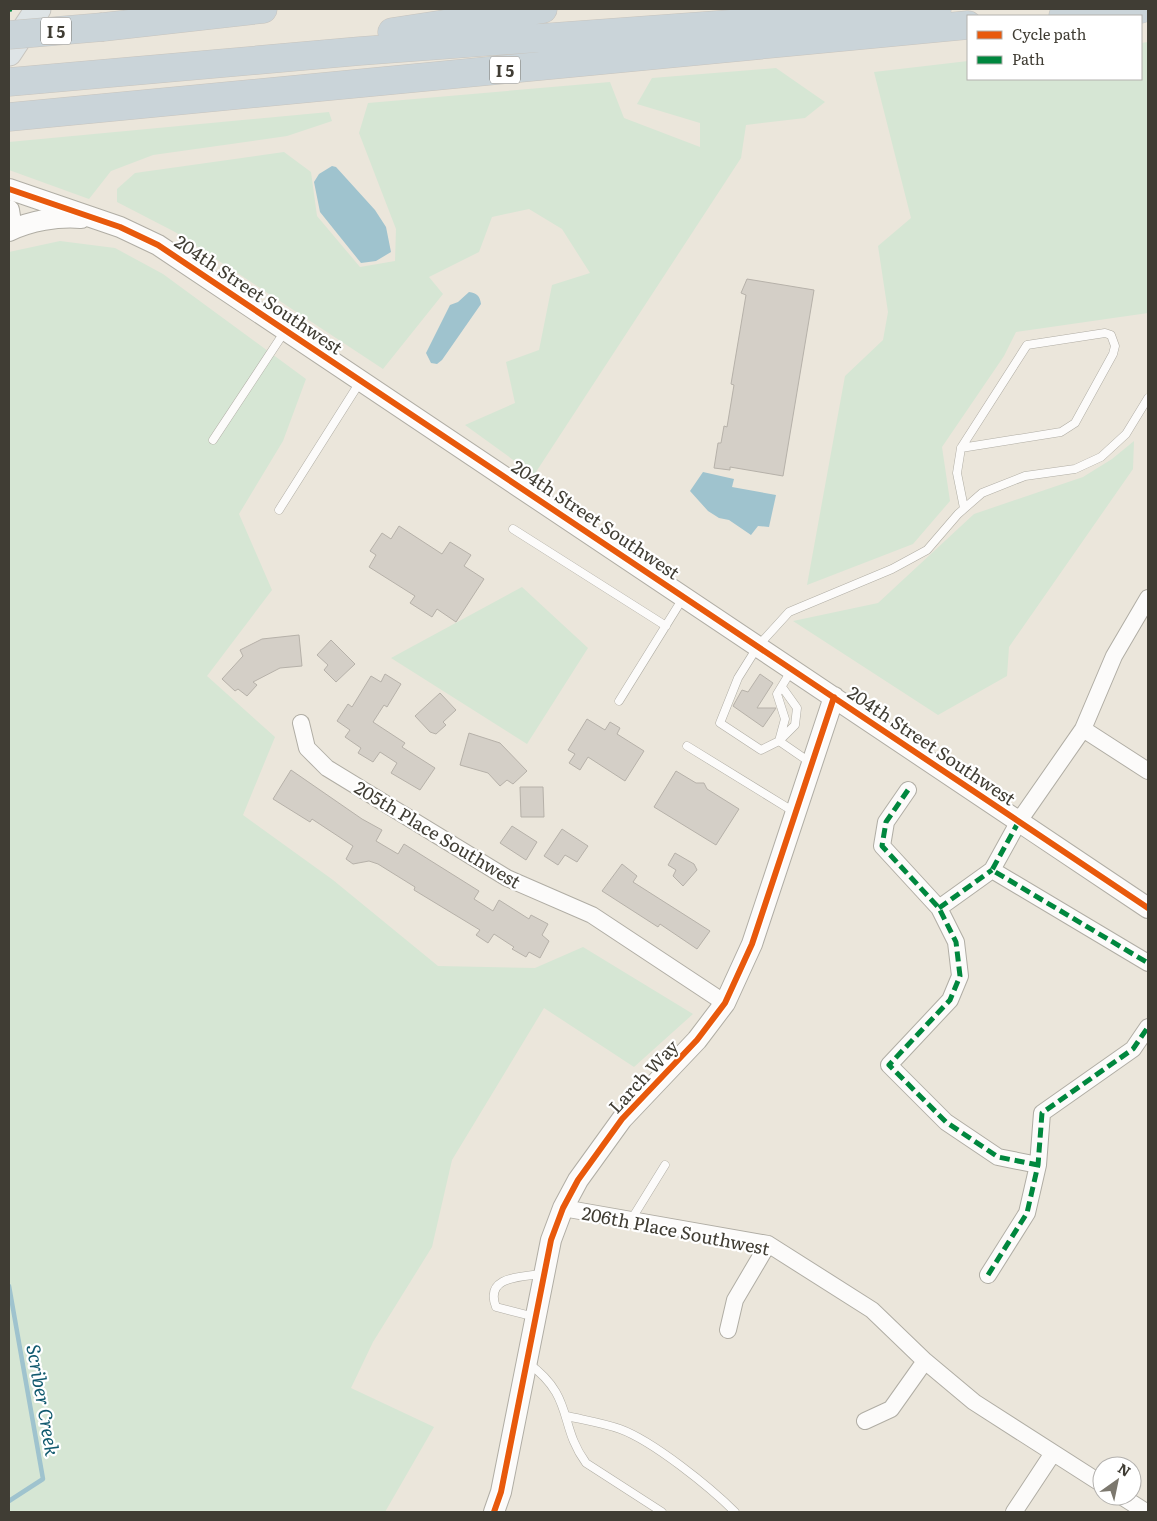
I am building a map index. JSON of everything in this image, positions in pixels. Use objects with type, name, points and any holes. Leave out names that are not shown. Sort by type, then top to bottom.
[{"type":"highway","name":"I 5","points":[[9,35],[103,27],[263,9]]},
{"type":"highway","points":[[9,82],[94,68],[358,38],[543,9]]},
{"type":"highway","points":[[9,70],[94,68],[360,51],[937,9]]},
{"type":"highway","points":[[1074,15],[1140,9]]},
{"type":"highway","name":"I 5","points":[[9,117],[967,25]]},
{"type":"main road","points":[[9,53],[38,9]]},
{"type":"street","name":"204th Street Southwest","points":[[9,189],[100,220],[158,245],[1148,908]]},
{"type":"street","name":"204th Street Southwest","points":[[10,224],[55,218],[100,220]]},
{"type":"street","points":[[939,908],[992,870],[1019,821],[1083,729],[1114,656],[1148,598]]},
{"type":"street","name":"Larch Way","points":[[494,1512],[501,1492],[550,1240],[563,1208],[578,1180],[622,1119],[698,1040],[725,1003],[752,944],[834,697]]},
{"type":"street","name":"205th Place Southwest","points":[[301,723],[308,748],[327,768],[507,878],[592,915],[725,1003]]},
{"type":"street","points":[[1083,729],[1148,771]]},
{"type":"street","points":[[908,790],[886,822],[882,846],[939,908],[956,942],[960,976],[950,1000],[889,1065],[954,1126],[998,1156],[1038,1166]]},
{"type":"street","points":[[992,870],[1148,963]]},
{"type":"street","points":[[988,1275],[1027,1213],[1038,1166],[1042,1113],[1133,1049],[1148,1027]]},
{"type":"street","name":"206th Place Southwest","points":[[563,1208],[768,1244],[872,1310],[925,1361],[974,1402],[1092,1478]]},
{"type":"street","points":[[728,1330],[735,1300],[768,1244]]},
{"type":"street","points":[[865,1421],[892,1409],[925,1361]]},
{"type":"street","points":[[1014,1512],[1053,1453]]},
{"type":"lane","points":[[213,440],[286,329]]},
{"type":"lane","points":[[961,448],[1061,432],[1069,428],[1074,423],[1113,354],[1115,346],[1111,336],[1105,333],[1027,345],[961,448],[957,473],[964,508]]},
{"type":"lane","points":[[279,510],[361,380]]},
{"type":"lane","points":[[782,687],[797,708],[795,725],[779,741],[762,750],[720,723],[738,678],[758,646],[789,612],[892,569],[926,550],[964,508],[982,493],[1025,476],[1075,469],[1101,456],[1126,434],[1148,398]]},
{"type":"lane","points":[[513,528],[666,626]]},
{"type":"lane","points":[[619,701],[684,597]]},
{"type":"lane","points":[[779,741],[784,719],[777,694],[792,669]]},
{"type":"lane","points":[[779,741],[813,764]]},
{"type":"lane","points":[[687,746],[797,813]]},
{"type":"lane","points":[[631,1220],[665,1165]]},
{"type":"lane","points":[[535,1317],[496,1307],[492,1297],[494,1290],[501,1282],[512,1278],[544,1274]]},
{"type":"lane","points":[[526,1362],[551,1382],[564,1406],[579,1454],[586,1463],[662,1512]]},
{"type":"lane","points":[[567,1416],[621,1429],[656,1450],[715,1492],[735,1512]]},
{"type":"green space","points":[[1148,42],[1148,313],[1016,332],[1004,356],[942,447],[950,501],[913,544],[807,585],[845,376],[883,340],[888,312],[878,246],[911,218],[874,72],[967,61],[967,80],[1142,80],[1142,43]]},
{"type":"green space","points":[[776,68],[825,102],[805,118],[746,125],[741,158],[534,475],[465,425],[515,403],[506,362],[539,350],[552,285],[590,273],[562,229],[529,209],[492,217],[479,252],[429,277],[443,294],[383,369],[175,232],[117,202],[117,189],[135,173],[284,152],[311,172],[317,216],[360,267],[395,261],[396,229],[359,133],[368,103],[610,82],[624,118],[700,147],[700,123],[637,104],[652,78]]},
{"type":"green space","points":[[329,112],[332,121],[287,136],[153,155],[111,171],[89,199],[9,170],[9,142]]},
{"type":"green space","points":[[60,241],[115,248],[163,274],[306,379],[283,441],[239,514],[272,590],[207,676],[275,737],[243,815],[333,880],[438,966],[535,968],[583,947],[693,1014],[634,1067],[544,1008],[452,1160],[432,1247],[373,1342],[351,1388],[434,1427],[385,1512],[9,1512],[9,252]]},
{"type":"green space","points":[[1134,441],[1133,469],[1009,647],[1007,676],[938,715],[793,621],[878,603],[974,514],[1083,477],[1112,459]]},
{"type":"green space","points":[[522,587],[588,648],[527,744],[391,658]]},
{"type":"water","points":[[332,166],[336,167],[375,210],[386,227],[391,252],[376,261],[361,263],[320,212],[314,182],[319,174]]},
{"type":"water","points":[[469,292],[478,295],[481,304],[442,360],[437,364],[431,363],[426,353],[450,305],[458,302]]},
{"type":"water","points":[[703,472],[734,479],[732,487],[776,495],[769,527],[758,526],[751,535],[729,520],[719,518],[708,511],[690,491]]},
{"type":"building","points":[[747,279],[814,290],[783,476],[730,467],[730,470],[714,468],[718,443],[721,443],[724,426],[727,427],[734,385],[731,384],[746,295],[741,293]]},
{"type":"building","points":[[399,526],[442,554],[450,542],[471,555],[464,566],[484,579],[456,622],[437,609],[432,617],[410,603],[415,596],[369,567],[376,555],[370,551],[382,533],[391,539]]},
{"type":"building","points":[[299,635],[302,666],[280,668],[253,682],[257,685],[247,696],[238,689],[235,691],[222,679],[243,656],[240,650],[262,639]]},
{"type":"building","points":[[331,640],[355,664],[336,682],[324,670],[328,665],[317,655]]},
{"type":"building","points":[[385,674],[401,684],[387,707],[384,705],[373,722],[405,743],[402,747],[435,768],[420,790],[391,773],[397,763],[380,752],[373,762],[358,753],[361,748],[345,737],[350,730],[337,721],[348,704],[352,707],[371,676],[381,682]]},
{"type":"building","points":[[760,674],[773,683],[757,708],[776,708],[763,727],[733,706],[742,690],[748,692]]},
{"type":"building","points":[[440,693],[456,710],[443,722],[446,725],[436,734],[430,732],[415,716]]},
{"type":"building","points":[[587,719],[605,730],[610,722],[620,728],[617,734],[644,751],[625,781],[588,757],[580,770],[569,763],[575,754],[568,750]]},
{"type":"building","points":[[469,733],[500,743],[527,771],[513,784],[507,780],[500,786],[488,773],[460,765]]},
{"type":"building","points":[[291,770],[362,819],[382,830],[376,841],[398,854],[404,844],[479,891],[474,899],[493,911],[499,900],[529,919],[531,915],[548,924],[542,935],[549,941],[540,958],[529,952],[526,957],[512,949],[514,947],[494,934],[488,943],[476,935],[480,930],[414,890],[415,887],[378,864],[369,861],[353,864],[346,859],[353,846],[312,819],[310,822],[273,799]]},
{"type":"building","points":[[676,771],[696,783],[704,783],[707,789],[739,809],[716,845],[654,807]]},
{"type":"building","points":[[520,787],[543,787],[544,817],[521,817]]},
{"type":"building","points":[[512,826],[537,842],[526,860],[500,843]]},
{"type":"building","points":[[562,829],[588,846],[577,862],[565,855],[558,865],[544,856]]},
{"type":"building","points":[[675,853],[694,864],[697,870],[683,886],[673,876],[676,870],[668,865]]},
{"type":"building","points":[[622,864],[637,876],[633,882],[710,931],[697,949],[660,924],[658,927],[602,891]]},
{"type":"waterway","name":"Scriber Creek","points":[[9,1286],[43,1479],[9,1501]]},
{"type":"marked path","points":[[908,790],[886,822],[882,846],[939,908],[956,942],[960,976],[950,1000],[889,1065],[946,1122],[998,1157],[1038,1165]]},
{"type":"marked path","points":[[1019,821],[992,870],[1148,963]]},
{"type":"marked path","points":[[939,908],[992,870]]},
{"type":"marked path","points":[[988,1275],[1027,1213],[1038,1165],[1042,1113],[1133,1049],[1148,1027]]},
{"type":"cycle path","points":[[9,189],[120,227],[158,245],[1148,908]]},
{"type":"cycle path","points":[[494,1512],[501,1492],[551,1240],[563,1208],[578,1180],[622,1119],[697,1040],[725,1003],[752,944],[834,697]]}]
